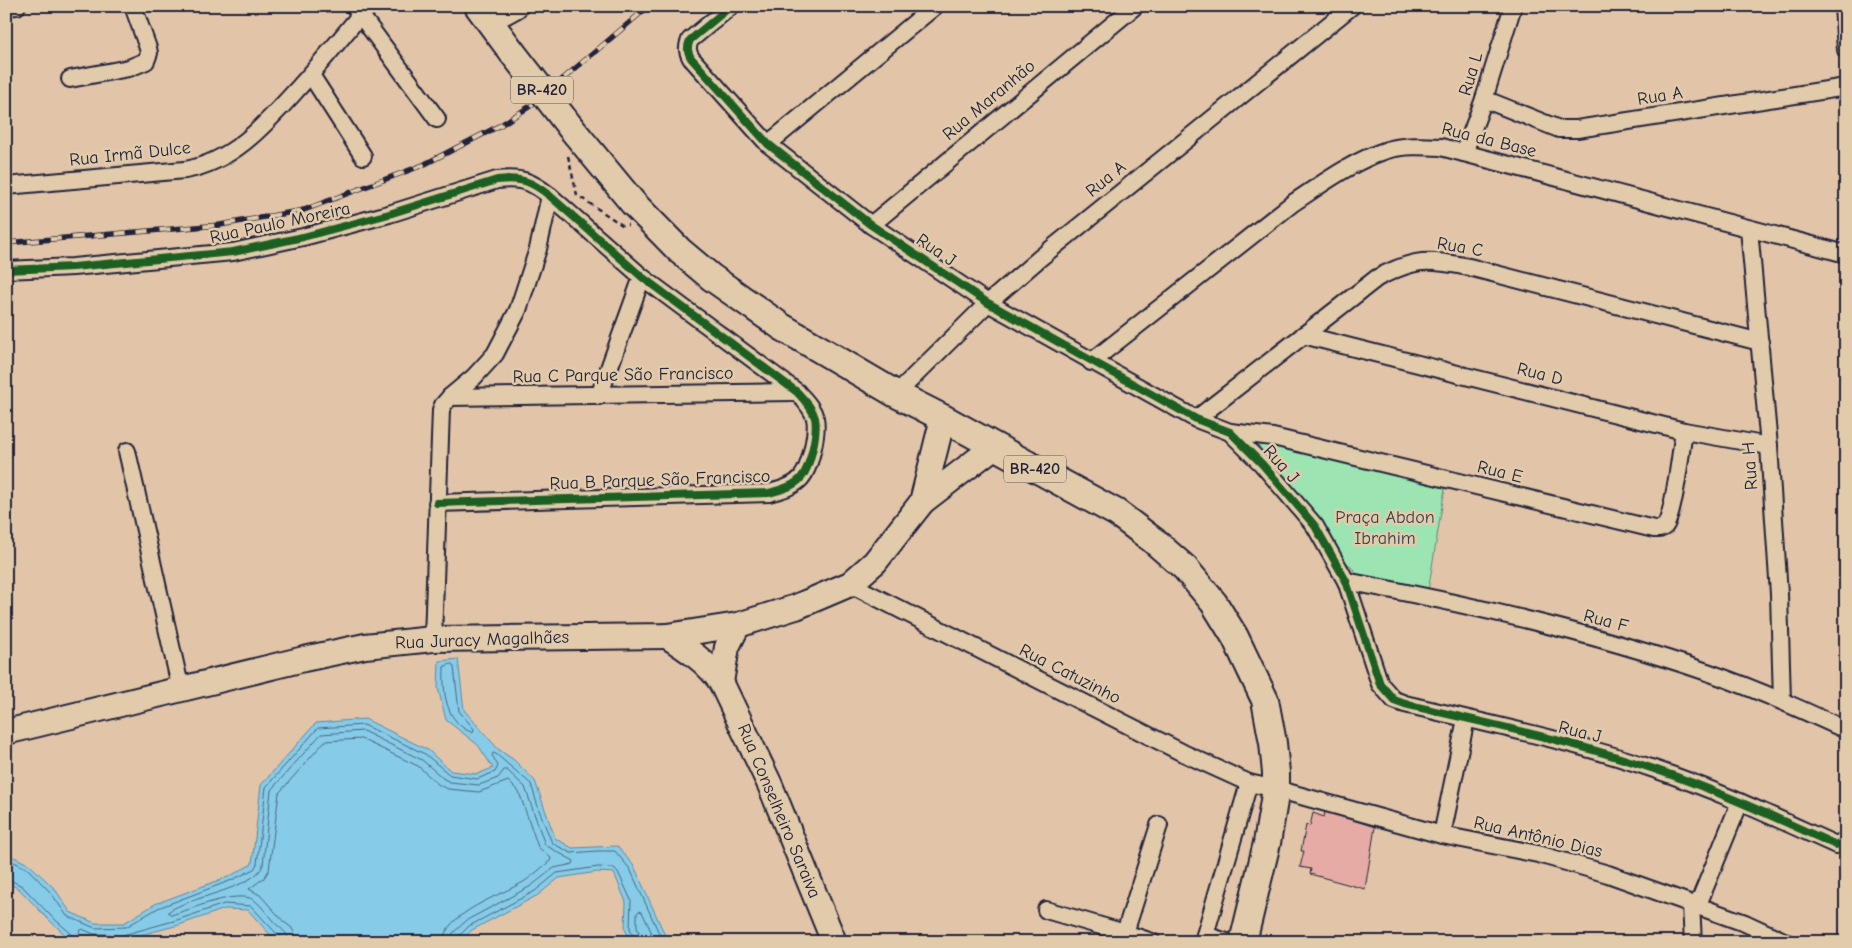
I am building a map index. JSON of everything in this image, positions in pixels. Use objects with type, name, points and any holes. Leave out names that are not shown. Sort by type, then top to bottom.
[{"type":"main road","name":"BR-420","points":[[484,13],[569,139],[680,251],[712,277],[782,328],[896,394],[1117,513],[1185,568],[1214,603],[1235,636],[1265,700],[1273,743],[1276,789],[1267,843],[1243,942]]},
{"type":"street","points":[[6,7],[17,6]]},
{"type":"street","points":[[70,79],[129,68],[146,61],[149,53],[148,48],[133,6]]},
{"type":"street","points":[[484,13],[515,6]]},
{"type":"street","name":"Rua J","points":[[731,6],[690,40],[687,47],[691,58],[768,144],[870,225],[988,303],[1196,419],[1230,432],[1262,464],[1315,526],[1346,581],[1380,684],[1394,700],[1595,750],[1655,769],[1843,845]]},
{"type":"street","points":[[768,144],[935,6]]},
{"type":"street","name":"Rua Maranhão","points":[[870,225],[1134,6]]},
{"type":"street","name":"Rua A","points":[[896,394],[988,303],[1085,221],[1352,6]]},
{"type":"street","name":"Rua L","points":[[1464,153],[1484,99],[1513,6]]},
{"type":"street","points":[[1843,6],[1846,50]]},
{"type":"street","points":[[362,9],[437,119]]},
{"type":"street","name":"Rua Irmã Dulce","points":[[6,186],[185,170],[216,162],[260,130],[311,75],[362,9]]},
{"type":"street","points":[[311,75],[363,156]]},
{"type":"street","name":"Rua A","points":[[1484,99],[1559,129],[1577,129],[1846,87]]},
{"type":"street","name":"Rua da Base","points":[[1091,362],[1293,203],[1362,160],[1389,150],[1418,146],[1441,147],[1846,254]]},
{"type":"street","name":"Rua Paulo Moreira","points":[[6,270],[72,267],[233,252],[304,237],[389,214],[497,180],[512,178],[527,180],[550,196]]},
{"type":"street","points":[[433,639],[441,410],[450,397],[474,377],[494,354],[518,310],[538,250],[550,196]]},
{"type":"street","name":"Rua B Parque São Francisco","points":[[437,503],[769,493],[780,490],[800,478],[808,467],[815,418],[810,405],[797,392],[642,277],[550,196]]},
{"type":"street","name":"Rua H","points":[[1749,229],[1769,446],[1779,594],[1782,701]]},
{"type":"street","name":"Rua C","points":[[1196,419],[1377,278],[1396,268],[1415,262],[1438,261],[1469,267],[1760,342]]},
{"type":"street","points":[[599,396],[642,277]]},
{"type":"street","name":"Rua D","points":[[1303,335],[1684,431],[1769,446]]},
{"type":"street","name":"Rua C Parque São Francisco","points":[[450,397],[797,392]]},
{"type":"street","points":[[922,502],[943,418]]},
{"type":"street","name":"Rua E","points":[[1230,432],[1273,437],[1654,529],[1662,528],[1666,524],[1671,511],[1684,431]]},
{"type":"street","points":[[922,502],[995,446]]},
{"type":"street","points":[[127,451],[181,690]]},
{"type":"street","name":"Rua Juracy Magalhães","points":[[6,732],[304,659],[365,646],[433,639],[667,636],[738,625],[796,607],[850,584],[875,562],[922,502]]},
{"type":"street","name":"Rua F","points":[[1346,581],[1500,613],[1655,655],[1711,673],[1782,701],[1846,730]]},
{"type":"street","name":"Rua Catuzinho","points":[[850,584],[1183,753],[1249,783],[1276,789]]},
{"type":"street","points":[[721,682],[727,647],[738,625]]},
{"type":"street","name":"Rua Conselheiro Saraiva","points":[[667,636],[702,660],[714,671],[721,682],[770,785],[834,942]]},
{"type":"street","points":[[1442,835],[1466,719]]},
{"type":"street","points":[[1227,942],[1204,939],[1249,783]]},
{"type":"street","name":"Rua Antônio Dias","points":[[1276,789],[1442,835],[1538,854],[1608,874],[1745,923],[1786,942]]},
{"type":"street","points":[[1693,942],[1694,906],[1740,802]]},
{"type":"street","points":[[1125,933],[1159,825]]},
{"type":"street","points":[[1046,910],[1152,942]]},
{"type":"path","points":[[569,139],[577,195],[622,225],[657,228]]},
{"type":"green space","name":"Praça Abdon Ibrahim","points":[[1255,440],[1445,488],[1428,591],[1359,575],[1341,557],[1327,529],[1251,441]]},
{"type":"water","points":[[458,659],[464,710],[498,749],[514,760],[535,781],[555,838],[572,848],[617,846],[634,866],[668,942],[631,942],[625,929],[626,902],[614,873],[597,872],[559,878],[538,895],[472,930],[460,942],[282,942],[273,938],[248,910],[225,909],[179,925],[121,940],[73,942],[19,889],[6,882],[6,853],[30,865],[55,889],[70,912],[95,923],[124,923],[155,904],[230,876],[252,864],[261,785],[316,723],[365,719],[428,750],[451,771],[477,774],[493,768],[478,745],[446,720],[438,688],[439,661]]},
{"type":"building","points":[[1325,811],[1375,827],[1365,889],[1310,874],[1311,869],[1300,867],[1304,851],[1301,851],[1306,825],[1310,826],[1313,813],[1324,817]]},
{"type":"railway","points":[[6,243],[220,225],[304,210],[423,165],[499,126],[532,105],[649,6]]},
{"type":"cycle path","points":[[731,6],[690,40],[688,51],[691,58],[768,144],[871,225],[988,303],[1196,419],[1230,432],[1262,464],[1315,526],[1346,581],[1380,684],[1394,700],[1562,741],[1623,759],[1723,795],[1836,845],[1846,840]]},
{"type":"cycle path","points":[[6,270],[73,267],[233,252],[303,237],[389,214],[497,180],[513,179],[525,181],[550,196],[642,277],[797,392],[810,407],[815,418],[816,424],[810,458],[801,478],[786,488],[769,493],[437,503]]}]
